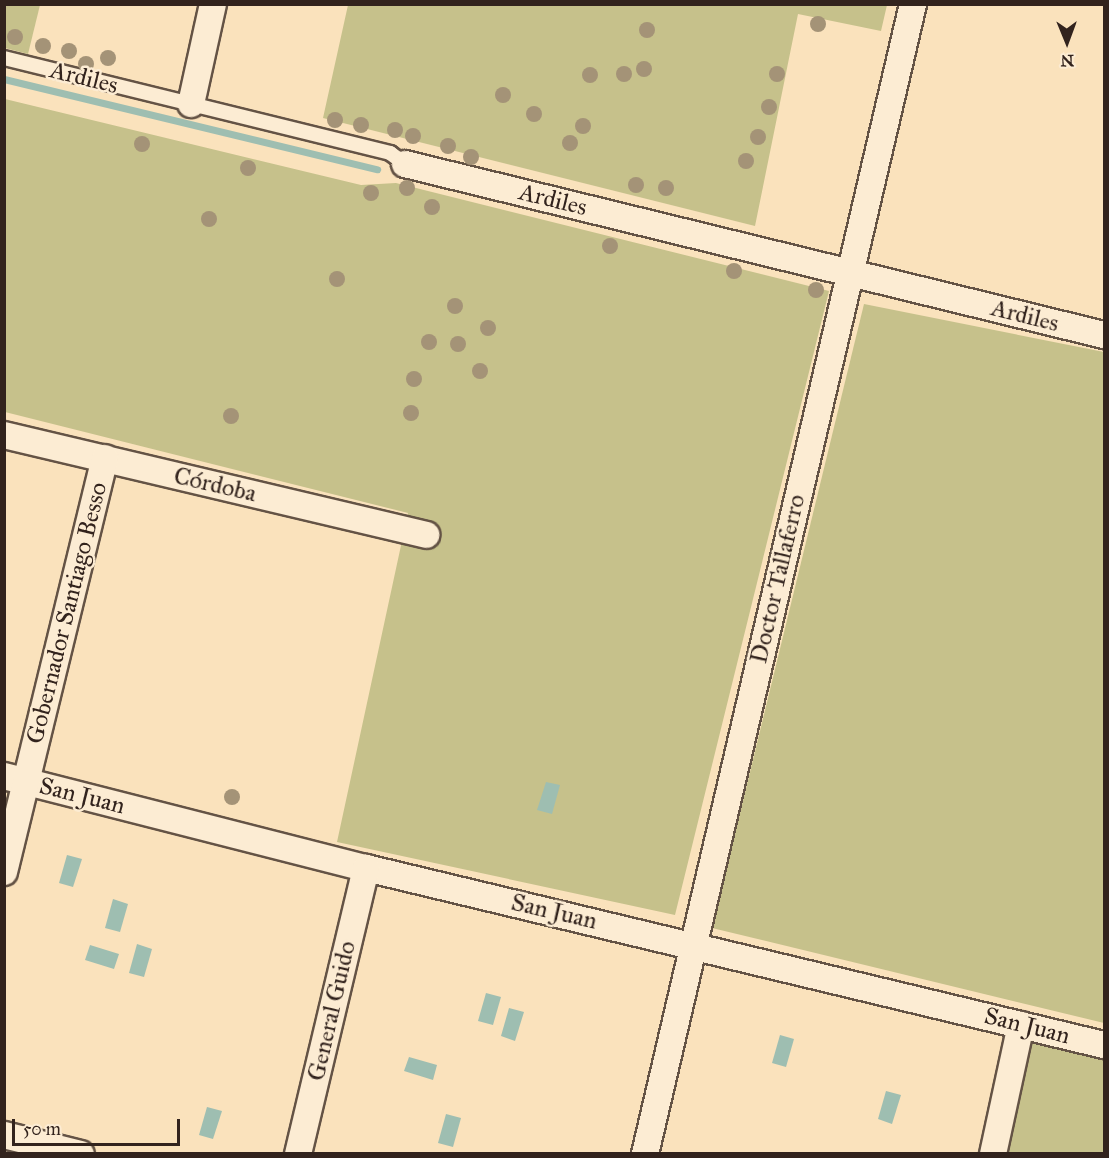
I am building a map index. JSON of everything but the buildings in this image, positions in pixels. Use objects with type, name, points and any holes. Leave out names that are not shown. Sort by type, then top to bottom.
[{"type":"street","points":[[191,104],[213,4]]},
{"type":"street","name":"Doctor Tallaferro","points":[[645,1154],[691,945],[852,273],[913,4]]},
{"type":"street","name":"Ardiles","points":[[405,164],[1104,335]]},
{"type":"street","name":"Córdoba","points":[[4,435],[426,535]]},
{"type":"street","name":"Gobernador Santiago Besso","points":[[4,872],[15,779],[105,458]]},
{"type":"street","name":"San Juan","points":[[15,779],[366,868],[1104,1045]]},
{"type":"street","name":"General Guido","points":[[298,1154],[366,868]]},
{"type":"street","points":[[993,1154],[1021,1025]]},
{"type":"street","points":[[4,1135],[81,1154]]},
{"type":"lane","name":"Ardiles","points":[[4,58],[390,153],[405,164]]},
{"type":"shaded area","points":[[5,4],[40,5],[28,54],[5,48]]},
{"type":"shaded area","points":[[348,4],[887,5],[881,31],[798,14],[755,226],[323,118]]},
{"type":"shaded area","points":[[5,99],[361,185],[396,183],[829,291],[675,915],[337,842],[408,513],[5,412]]},
{"type":"shaded area","points":[[864,304],[1104,352],[1104,1023],[712,928]]},
{"type":"shaded area","points":[[546,782],[560,785],[552,814],[537,810]]},
{"type":"shaded area","points":[[67,855],[82,859],[73,887],[59,883]]},
{"type":"shaded area","points":[[113,899],[128,904],[120,932],[105,928]]},
{"type":"shaded area","points":[[137,944],[152,949],[144,977],[129,973]]},
{"type":"shaded area","points":[[90,945],[119,954],[114,969],[85,960]]},
{"type":"shaded area","points":[[486,993],[501,997],[493,1025],[478,1021]]},
{"type":"shaded area","points":[[509,1008],[524,1012],[515,1041],[501,1036]]},
{"type":"shaded area","points":[[1021,1025],[1104,1045],[1104,1153],[993,1154]]},
{"type":"shaded area","points":[[780,1035],[794,1039],[786,1067],[772,1063]]},
{"type":"shaded area","points":[[409,1057],[437,1065],[433,1080],[404,1071]]},
{"type":"shaded area","points":[[886,1091],[901,1095],[892,1124],[878,1119]]},
{"type":"shaded area","points":[[207,1107],[222,1111],[213,1139],[199,1135]]},
{"type":"shaded area","points":[[446,1114],[461,1118],[453,1147],[438,1143]]},
{"type":"waterway","points":[[4,79],[377,169]]}]
